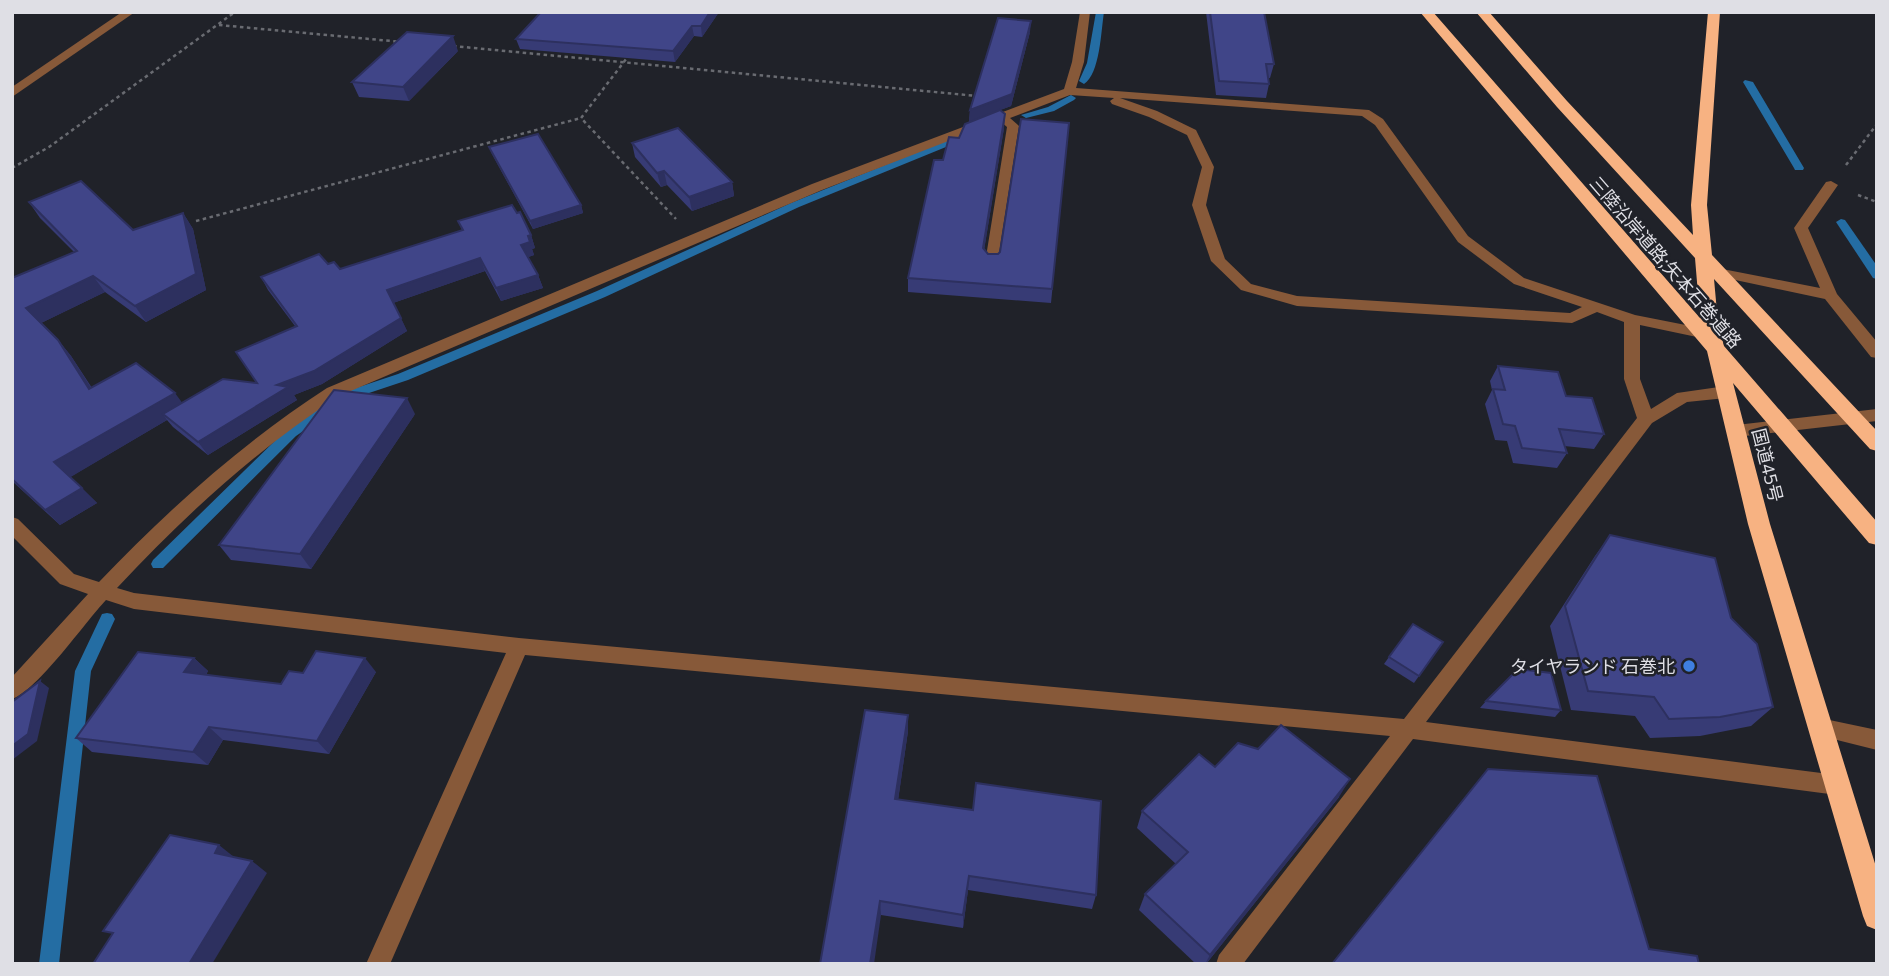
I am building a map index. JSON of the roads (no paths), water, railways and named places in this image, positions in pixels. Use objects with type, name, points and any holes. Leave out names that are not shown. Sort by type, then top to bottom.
[{"type":"highway","name":"三陸沿岸道路;矢本石巻道路","points":[[1426,12],[1877,537]]},
{"type":"highway","name":"三陸沿岸道路;矢本石巻道路","points":[[1482,12],[1562,104],[1877,444]]},
{"type":"highway","name":"国道45号","points":[[1714,12],[1699,205],[1712,336],[1759,524],[1877,916]]},
{"type":"street","points":[[12,93],[130,12]]},
{"type":"street","points":[[1069,91],[1082,48],[1085,12]]},
{"type":"street","points":[[12,690],[28,676],[101,591],[256,445],[333,392],[817,187],[1069,91],[1364,113],[1379,122],[1463,239],[1519,281],[1632,319],[1712,336]]},
{"type":"street","points":[[1094,94],[1153,114],[1192,133],[1209,166],[1199,205],[1218,261],[1246,287],[1297,301],[1394,308],[1572,318],[1594,308]]},
{"type":"street","points":[[992,263],[1013,126],[1001,116]]},
{"type":"street","points":[[1831,185],[1801,228],[1830,295],[1877,353]]},
{"type":"street","points":[[1704,270],[1830,295]]},
{"type":"street","points":[[1632,319],[1632,379],[1646,419]]},
{"type":"street","points":[[1228,964],[1411,729],[1646,419],[1683,397],[1726,392]]},
{"type":"street","points":[[1736,431],[1877,415]]},
{"type":"street","points":[[12,524],[67,579],[134,601],[519,646],[1411,729],[1837,785]]},
{"type":"street","points":[[378,964],[519,646]]},
{"type":"street","points":[[1820,727],[1877,740]]},
{"type":"waterway","points":[[1084,81],[1092,63],[1100,12]]},
{"type":"waterway","points":[[1748,82],[1799,168]]},
{"type":"waterway","points":[[1026,115],[1051,109],[1071,98]]},
{"type":"waterway","points":[[158,564],[291,433],[343,397],[403,377],[601,294],[795,205],[964,136]]},
{"type":"waterway","points":[[1841,222],[1877,275]]},
{"type":"waterway","points":[[49,964],[83,671],[107,619]]},
{"type":"place","name":"タイヤランド 石巻北","points":[[1689,666]]}]
